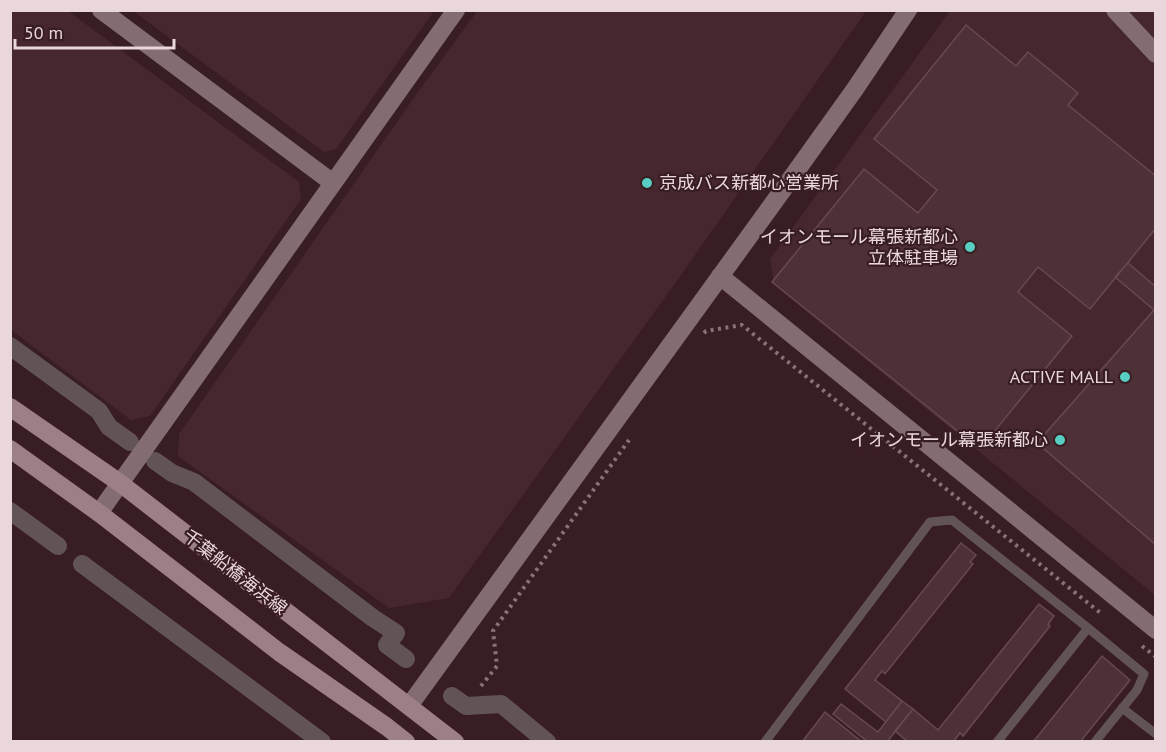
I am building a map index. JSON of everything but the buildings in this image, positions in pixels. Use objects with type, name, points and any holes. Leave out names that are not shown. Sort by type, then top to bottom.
[{"type":"main road","name":"千葉船橋海浜線","points":[[10,406],[120,483],[455,741]]},
{"type":"main road","name":"千葉船橋海浜線","points":[[10,449],[99,513],[279,651],[406,741]]},
{"type":"street","points":[[101,10],[333,183]]},
{"type":"street","points":[[99,513],[456,10]]},
{"type":"street","points":[[409,706],[848,98],[908,10]]},
{"type":"street","points":[[1115,10],[1155,54]]},
{"type":"street","points":[[720,276],[1155,630]]},
{"type":"street","points":[[10,346],[99,411],[110,427],[130,442]]},
{"type":"street","points":[[155,461],[172,473],[195,482],[373,618],[396,633],[387,645],[406,659]]},
{"type":"street","points":[[10,511],[58,546]]},
{"type":"street","points":[[82,564],[322,741]]},
{"type":"street","points":[[459,701],[501,704],[547,741]]},
{"type":"lane","points":[[765,741],[930,522],[952,520],[1144,674],[1137,690],[1095,741]]},
{"type":"lane","points":[[997,741],[1088,628]]},
{"type":"lane","points":[[1122,708],[1155,734]]},
{"type":"path","points":[[699,341],[706,332],[742,325],[1110,620]]},
{"type":"path","points":[[459,701],[497,666],[493,631],[630,438]]},
{"type":"path","points":[[1137,642],[1155,657]]},
{"type":"shaded area","points":[[478,10],[866,11],[681,275],[449,598],[389,608],[178,456],[179,434]]},
{"type":"shaded area","points":[[10,11],[68,11],[299,182],[301,199],[150,416],[131,420],[11,330]]},
{"type":"shaded area","points":[[133,11],[434,11],[336,149],[324,152]]},
{"type":"shaded area","name":"イオンモール幕張新都心","points":[[950,11],[1155,11],[1155,595],[774,285],[770,259]]},
{"type":"place","name":"京成バス新都心営業所","points":[[647,183]]},
{"type":"place","name":"イオンモール幕張新都心 立体駐車場","points":[[970,247]]},
{"type":"place","name":"ACTIVE MALL","points":[[1125,377]]},
{"type":"place","name":"イオンモール幕張新都心","points":[[1060,440]]}]
